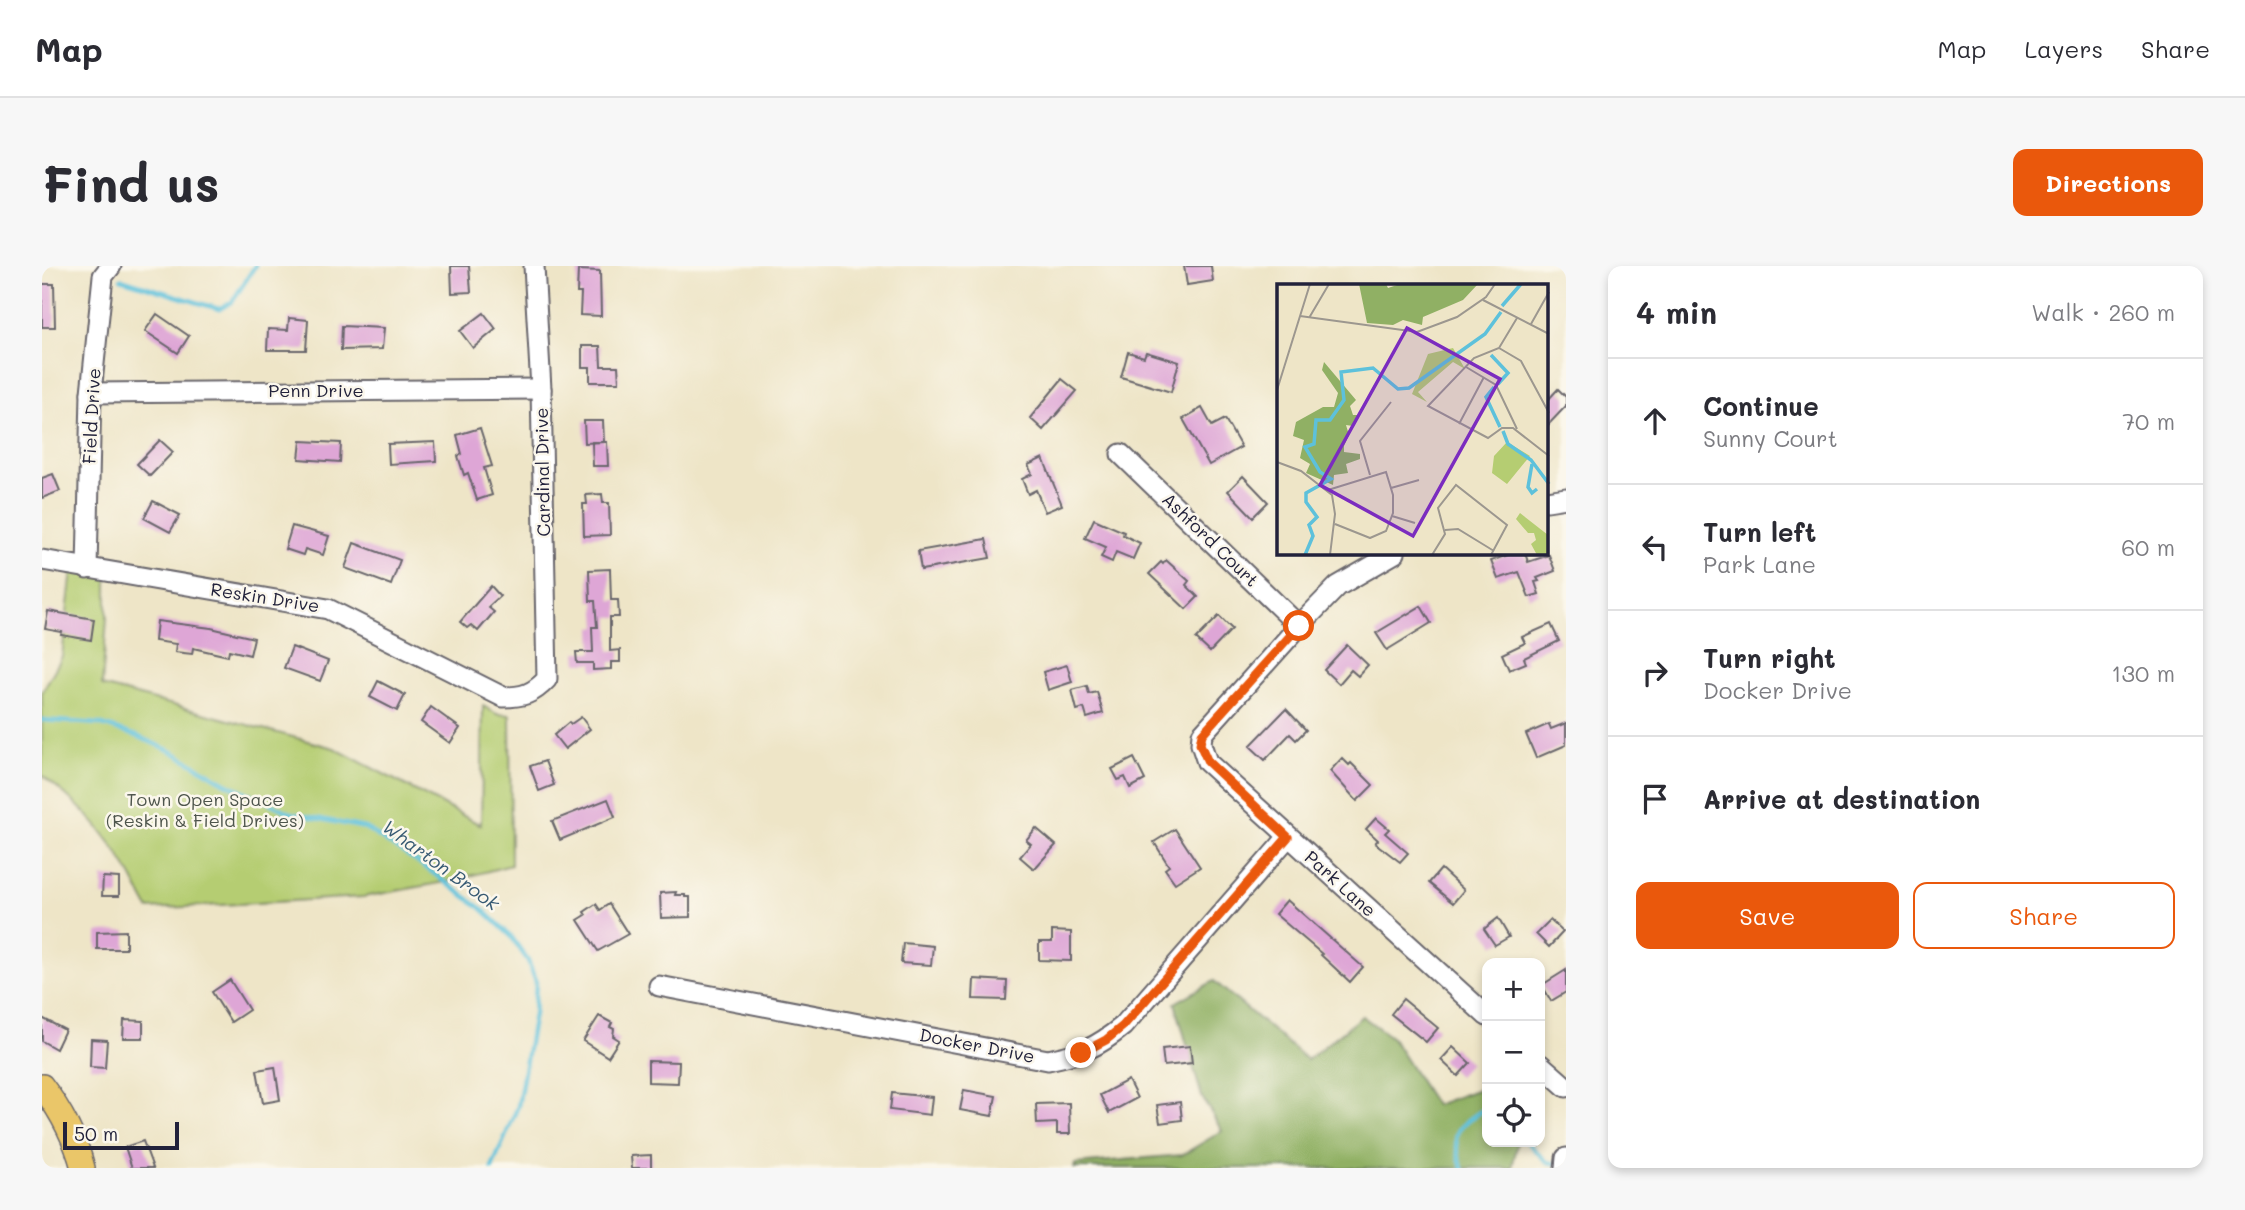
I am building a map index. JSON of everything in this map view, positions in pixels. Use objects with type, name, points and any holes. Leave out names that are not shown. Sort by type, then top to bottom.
[{"type":"main road","points":[[42,1086],[70,1129],[83,1168]]},
{"type":"street","name":"Field Drive","points":[[87,569],[91,393],[103,276],[111,266]]},
{"type":"street","name":"Cardinal Drive","points":[[534,266],[541,389],[547,679]]},
{"type":"street","name":"Penn Drive","points":[[91,393],[541,389]]},
{"type":"street","name":"Ashford Court","points":[[1121,454],[1299,626]]},
{"type":"street","points":[[1548,501],[1566,498]]},
{"type":"street","points":[[1299,626],[1338,586],[1392,555]]},
{"type":"street","name":"Reskin Drive","points":[[42,560],[328,609],[503,697],[523,697],[537,690],[547,679]]},
{"type":"street","name":"Park Lane","points":[[1299,626],[1202,734],[1200,744],[1208,762],[1482,1012]]},
{"type":"street","name":"Docker Drive","points":[[659,986],[1048,1060],[1081,1053],[1106,1040],[1123,1026],[1288,837]]},
{"type":"street","points":[[1545,1068],[1566,1087]]},
{"type":"street","points":[[1565,1168],[1566,1158]]},
{"type":"green space","name":"Town Open Space (Reskin & Field Drives)","points":[[107,569],[102,686],[334,748],[481,825],[483,706],[497,714],[510,715],[511,865],[451,881],[363,897],[149,909],[124,863],[103,833],[75,803],[42,775],[42,692],[62,657],[72,570]]},
{"type":"green space","points":[[1214,981],[1307,1060],[1362,1016],[1392,1038],[1435,1105],[1482,1088],[1482,1147],[1517,1147],[1512,1168],[1074,1168],[1075,1164],[1182,1155],[1222,1131],[1202,1097],[1175,1003]]},
{"type":"building","points":[[451,266],[469,266],[471,292],[452,293]]},
{"type":"building","points":[[1184,266],[1211,266],[1213,281],[1187,285]]},
{"type":"building","points":[[578,270],[600,271],[601,316],[580,315]]},
{"type":"building","points":[[42,284],[54,284],[55,327],[42,327]]},
{"type":"building","points":[[484,313],[496,329],[473,348],[460,331]]},
{"type":"building","points":[[157,314],[189,336],[178,353],[145,331]]},
{"type":"building","points":[[289,318],[308,320],[306,350],[267,350],[268,329],[288,330]]},
{"type":"building","points":[[342,326],[384,328],[382,349],[341,350]]},
{"type":"building","points":[[582,346],[600,346],[601,366],[618,366],[619,382],[590,382],[590,367],[582,367]]},
{"type":"building","points":[[1128,352],[1144,357],[1146,352],[1179,362],[1171,392],[1121,377]]},
{"type":"building","points":[[1062,379],[1077,391],[1043,430],[1030,418]]},
{"type":"building","points":[[1558,389],[1566,397],[1566,406],[1548,425],[1548,400]]},
{"type":"building","points":[[1202,408],[1212,426],[1225,419],[1241,447],[1209,465],[1183,419]]},
{"type":"building","points":[[584,421],[603,421],[604,442],[585,443]]},
{"type":"building","points":[[480,428],[492,466],[484,468],[492,495],[477,500],[468,473],[464,475],[458,456],[462,454],[457,435]]},
{"type":"building","points":[[160,440],[173,452],[150,476],[137,464]]},
{"type":"building","points":[[301,441],[341,443],[340,462],[299,459]]},
{"type":"building","points":[[435,442],[436,461],[389,464],[388,444]]},
{"type":"building","points":[[592,442],[607,442],[608,466],[593,466]]},
{"type":"building","points":[[1043,458],[1062,505],[1045,512],[1036,490],[1028,494],[1022,479],[1032,474],[1028,465]]},
{"type":"building","points":[[53,474],[60,491],[42,498],[42,478]]},
{"type":"building","points":[[1243,476],[1268,502],[1253,517],[1228,491]]},
{"type":"building","points":[[602,494],[603,503],[609,503],[610,535],[584,536],[583,504],[587,504],[586,495]]},
{"type":"building","points":[[153,501],[180,515],[170,532],[144,518]]},
{"type":"building","points":[[1094,519],[1124,532],[1123,535],[1140,543],[1133,559],[1116,552],[1112,562],[1101,557],[1106,547],[1085,538]]},
{"type":"building","points":[[292,526],[329,536],[323,555],[305,549],[303,555],[285,549]]},
{"type":"building","points":[[986,539],[990,558],[921,570],[918,551]]},
{"type":"building","points":[[354,543],[400,560],[391,585],[345,568]]},
{"type":"building","points":[[1508,555],[1526,555],[1528,562],[1549,555],[1555,571],[1537,578],[1539,581],[1535,582],[1539,594],[1529,597],[1519,572],[1498,579],[1491,561]]},
{"type":"building","points":[[1166,560],[1189,581],[1186,585],[1198,597],[1186,609],[1149,574]]},
{"type":"building","points":[[610,569],[611,600],[618,600],[619,617],[610,617],[610,651],[620,650],[620,662],[611,662],[611,669],[593,670],[593,663],[577,663],[576,652],[593,652],[592,627],[597,627],[595,601],[590,601],[589,570]]},
{"type":"building","points":[[491,586],[500,596],[488,607],[494,612],[478,631],[471,625],[467,628],[460,622]]},
{"type":"building","points":[[1421,606],[1431,623],[1387,650],[1376,633]]},
{"type":"building","points":[[48,611],[94,619],[91,640],[61,635],[62,632],[45,629]]},
{"type":"building","points":[[1219,616],[1232,629],[1210,652],[1196,639]]},
{"type":"building","points":[[157,621],[211,628],[254,638],[250,655],[229,650],[228,656],[193,648],[192,654],[175,652],[176,644],[155,641]]},
{"type":"building","points":[[1551,624],[1559,641],[1524,658],[1526,663],[1509,670],[1502,654],[1525,643],[1522,637]]},
{"type":"building","points":[[1347,645],[1368,665],[1358,676],[1351,670],[1339,684],[1324,670]]},
{"type":"building","points":[[292,647],[328,661],[320,681],[284,668]]},
{"type":"building","points":[[1067,665],[1072,682],[1048,690],[1043,672]]},
{"type":"building","points":[[378,681],[405,695],[397,711],[370,697]]},
{"type":"building","points":[[1087,686],[1089,694],[1097,692],[1103,713],[1087,718],[1084,708],[1077,710],[1072,690]]},
{"type":"building","points":[[431,707],[460,728],[450,743],[421,722]]},
{"type":"building","points":[[1286,709],[1306,730],[1296,740],[1290,734],[1265,760],[1250,746]]},
{"type":"building","points":[[581,717],[590,729],[565,749],[554,735],[569,722],[571,724]]},
{"type":"building","points":[[1566,723],[1566,745],[1536,758],[1526,734],[1549,724],[1551,729]]},
{"type":"building","points":[[1134,758],[1145,780],[1130,788],[1125,777],[1118,780],[1112,769]]},
{"type":"building","points":[[1342,758],[1349,765],[1351,763],[1373,785],[1357,801],[1330,771]]},
{"type":"building","points":[[545,761],[554,785],[539,791],[530,766]]},
{"type":"building","points":[[608,799],[615,817],[560,840],[552,821]]},
{"type":"building","points":[[1376,818],[1389,829],[1385,833],[1408,853],[1400,862],[1375,843],[1378,840],[1366,829]]},
{"type":"building","points":[[1036,828],[1056,845],[1034,869],[1020,857],[1031,844],[1026,840]]},
{"type":"building","points":[[1175,829],[1200,867],[1175,883],[1165,869],[1169,866],[1154,842]]},
{"type":"building","points":[[1441,869],[1464,890],[1453,903],[1429,883]]},
{"type":"building","points":[[103,877],[119,878],[119,896],[102,896]]},
{"type":"building","points":[[676,892],[675,895],[690,897],[690,917],[661,918],[660,893]]},
{"type":"building","points":[[1287,900],[1363,967],[1350,982],[1275,914]]},
{"type":"building","points":[[596,904],[600,910],[609,904],[628,934],[598,951],[578,920]]},
{"type":"building","points":[[1498,918],[1509,937],[1495,945],[1484,929]]},
{"type":"building","points":[[1550,920],[1563,932],[1549,947],[1536,934]]},
{"type":"building","points":[[126,931],[126,949],[97,949],[97,932]]},
{"type":"building","points":[[1052,931],[1071,932],[1071,961],[1039,960],[1039,942],[1052,942]]},
{"type":"building","points":[[903,943],[933,946],[931,965],[901,963]]},
{"type":"building","points":[[1566,970],[1566,992],[1551,1001],[1545,990],[1545,983]]},
{"type":"building","points":[[974,979],[1007,981],[1006,1000],[973,999]]},
{"type":"building","points":[[230,980],[249,1010],[231,1022],[212,992]]},
{"type":"building","points":[[1403,999],[1438,1028],[1426,1042],[1391,1014]]},
{"type":"building","points":[[599,1016],[612,1023],[610,1027],[614,1029],[613,1036],[619,1040],[608,1057],[583,1041]]},
{"type":"building","points":[[42,1018],[65,1030],[56,1049],[42,1041]]},
{"type":"building","points":[[124,1020],[143,1021],[143,1038],[123,1038]]},
{"type":"building","points":[[91,1039],[107,1040],[105,1068],[90,1067]]},
{"type":"building","points":[[1190,1046],[1192,1063],[1164,1066],[1162,1049]]},
{"type":"building","points":[[1453,1047],[1470,1063],[1458,1076],[1441,1060]]},
{"type":"building","points":[[648,1061],[679,1062],[678,1083],[648,1082]]},
{"type":"building","points":[[275,1067],[280,1100],[263,1103],[257,1070]]},
{"type":"building","points":[[1128,1080],[1137,1098],[1109,1113],[1100,1095]]},
{"type":"building","points":[[964,1090],[996,1096],[992,1116],[960,1110]]},
{"type":"building","points":[[892,1093],[932,1097],[930,1115],[890,1110]]},
{"type":"building","points":[[1180,1102],[1182,1120],[1160,1123],[1157,1105]]},
{"type":"building","points":[[1069,1103],[1070,1134],[1057,1134],[1057,1123],[1037,1124],[1036,1104]]},
{"type":"building","points":[[143,1141],[153,1168],[132,1168],[125,1147]]},
{"type":"building","points":[[651,1155],[651,1168],[632,1168],[631,1156]]},
{"type":"waterway","points":[[121,279],[219,309],[232,302],[255,266]]},
{"type":"waterway","name":"Wharton Brook","points":[[42,720],[99,724],[137,736],[173,752],[226,783],[291,813],[365,828],[480,907],[511,936],[528,961],[536,982],[534,1014],[518,1106],[492,1168]]},
{"type":"waterway","name":"Wharton Brook","points":[[1462,1168],[1457,1134],[1464,1124],[1482,1111]]},
{"type":"waterway","name":"Wharton Brook","points":[[1532,1147],[1547,1162],[1559,1164]]},
{"type":"route","points":[[1081,1053],[1106,1040],[1123,1026],[1288,837],[1208,762],[1200,744],[1202,734],[1299,626]]}]
